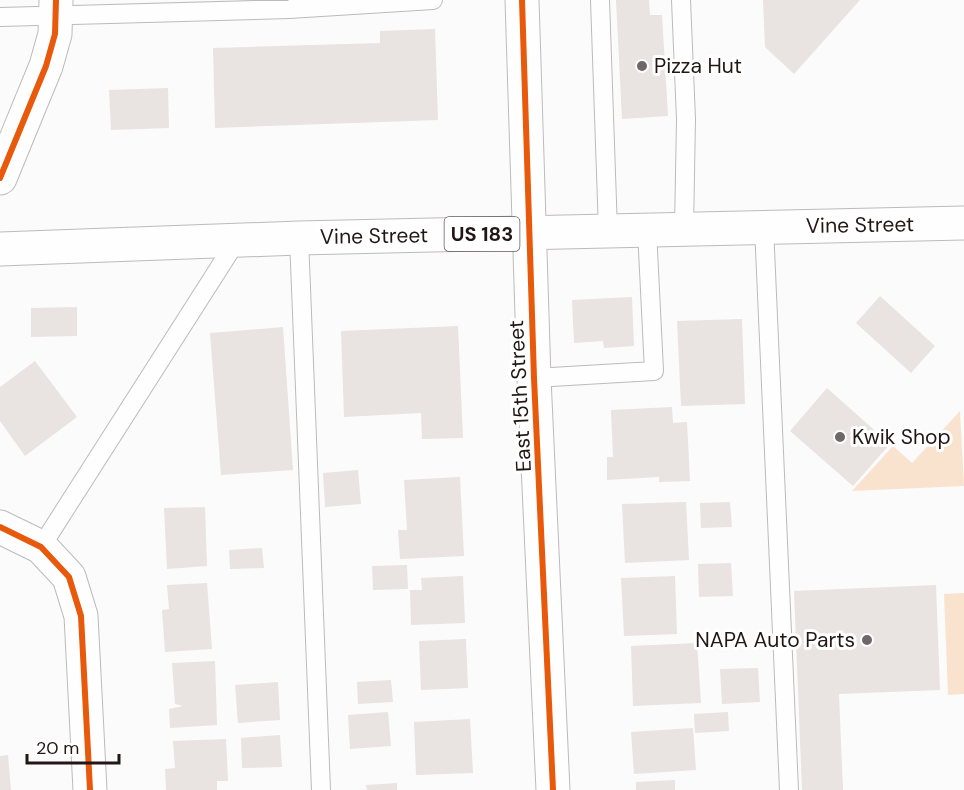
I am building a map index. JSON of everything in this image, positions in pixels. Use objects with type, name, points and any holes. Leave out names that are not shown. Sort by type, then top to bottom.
[{"type":"street","name":"East 15th Street","points":[[522,0],[534,378],[553,790]]},
{"type":"street","points":[[0,178],[46,66],[55,34],[56,8]]},
{"type":"street","name":"Vine Street","points":[[0,249],[299,238],[964,222]]},
{"type":"street","points":[[0,527],[41,547],[69,577],[81,616],[90,790]]},
{"type":"lane","points":[[0,17],[56,8],[433,0]]},
{"type":"lane","points":[[600,0],[608,231]]},
{"type":"lane","points":[[681,0],[686,119],[684,229]]},
{"type":"lane","points":[[764,227],[789,790]]},
{"type":"lane","points":[[534,378],[654,371],[647,230]]},
{"type":"lane","points":[[299,238],[321,790]]},
{"type":"lane","points":[[41,547],[237,240]]},
{"type":"shaded area","points":[[960,411],[964,486],[852,491],[893,446],[912,463]]},
{"type":"shaded area","points":[[964,593],[964,694],[948,695],[944,594]]},
{"type":"building","name":"Pizza Hut","points":[[616,0],[649,0],[650,15],[662,15],[668,116],[622,119]]},
{"type":"building","points":[[763,0],[860,0],[794,74],[765,47]]},
{"type":"building","points":[[435,29],[438,120],[215,128],[213,48],[380,43],[380,31]]},
{"type":"building","points":[[168,88],[169,128],[111,130],[109,90]]},
{"type":"building","points":[[880,296],[935,346],[911,373],[856,323]]},
{"type":"building","points":[[632,297],[634,346],[604,348],[603,341],[574,343],[572,300]]},
{"type":"building","points":[[77,307],[77,336],[31,337],[31,308]]},
{"type":"building","points":[[742,319],[745,404],[681,406],[677,321]]},
{"type":"building","points":[[458,326],[463,438],[422,439],[421,413],[344,417],[341,331]]},
{"type":"building","points":[[283,327],[293,470],[221,475],[210,333]]},
{"type":"building","points":[[35,361],[77,417],[25,456],[0,421],[0,387]]},
{"type":"building","name":"Kwik Shop","points":[[827,388],[890,444],[853,486],[790,431]]},
{"type":"building","points":[[672,407],[673,423],[687,422],[690,481],[659,482],[659,477],[607,480],[607,457],[613,457],[611,410]]},
{"type":"building","points":[[358,470],[361,504],[325,507],[323,473]]},
{"type":"building","points":[[460,477],[464,556],[400,559],[398,530],[407,530],[404,480]]},
{"type":"building","points":[[686,502],[689,560],[625,563],[622,504]]},
{"type":"building","points":[[730,502],[732,527],[701,528],[700,503]]},
{"type":"building","points":[[205,507],[207,566],[167,569],[164,508]]},
{"type":"building","points":[[262,548],[264,568],[230,569],[229,550]]},
{"type":"building","points":[[731,563],[733,596],[699,597],[698,564]]},
{"type":"building","points":[[407,565],[408,589],[373,590],[372,566]]},
{"type":"building","points":[[463,576],[465,623],[411,625],[410,590],[422,590],[421,578]]},
{"type":"building","points":[[675,576],[677,634],[624,636],[621,578]]},
{"type":"building","points":[[207,583],[212,649],[165,652],[162,610],[169,609],[167,585]]},
{"type":"building","name":"NAPA Auto Parts","points":[[936,585],[940,690],[839,694],[843,790],[802,790],[794,591]]},
{"type":"building","points":[[466,639],[468,688],[421,690],[419,641]]},
{"type":"building","points":[[697,643],[701,703],[633,706],[631,646]]},
{"type":"building","points":[[215,661],[217,725],[170,728],[169,709],[183,706],[175,704],[172,663]]},
{"type":"building","points":[[758,668],[760,702],[722,704],[720,669]]},
{"type":"building","points":[[391,680],[393,702],[358,704],[357,682]]},
{"type":"building","points":[[278,682],[280,720],[238,723],[235,685]]},
{"type":"building","points":[[388,712],[391,746],[350,749],[348,715]]},
{"type":"building","points":[[728,712],[729,731],[695,733],[694,714]]},
{"type":"building","points":[[470,719],[473,773],[416,775],[414,722]]},
{"type":"building","points":[[693,728],[696,770],[634,774],[631,732]]},
{"type":"building","points":[[280,735],[282,767],[242,768],[241,738]]},
{"type":"building","points":[[226,739],[228,781],[217,781],[217,790],[166,790],[165,769],[175,768],[173,741]]},
{"type":"building","points":[[8,755],[11,790],[0,790],[0,756]]},
{"type":"building","points":[[675,780],[675,790],[636,790],[636,782]]},
{"type":"building","points":[[397,783],[397,790],[367,790],[366,785]]},
{"type":"cycle path","points":[[0,178],[46,66],[55,34],[56,0]]},
{"type":"cycle path","points":[[522,0],[534,378],[553,790]]},
{"type":"cycle path","points":[[0,527],[41,547],[69,577],[81,616],[90,790]]},
{"type":"place","name":"Pizza Hut","points":[[642,66]]},
{"type":"place","name":"Kwik Shop","points":[[840,437]]},
{"type":"place","name":"NAPA Auto Parts","points":[[867,640]]}]
